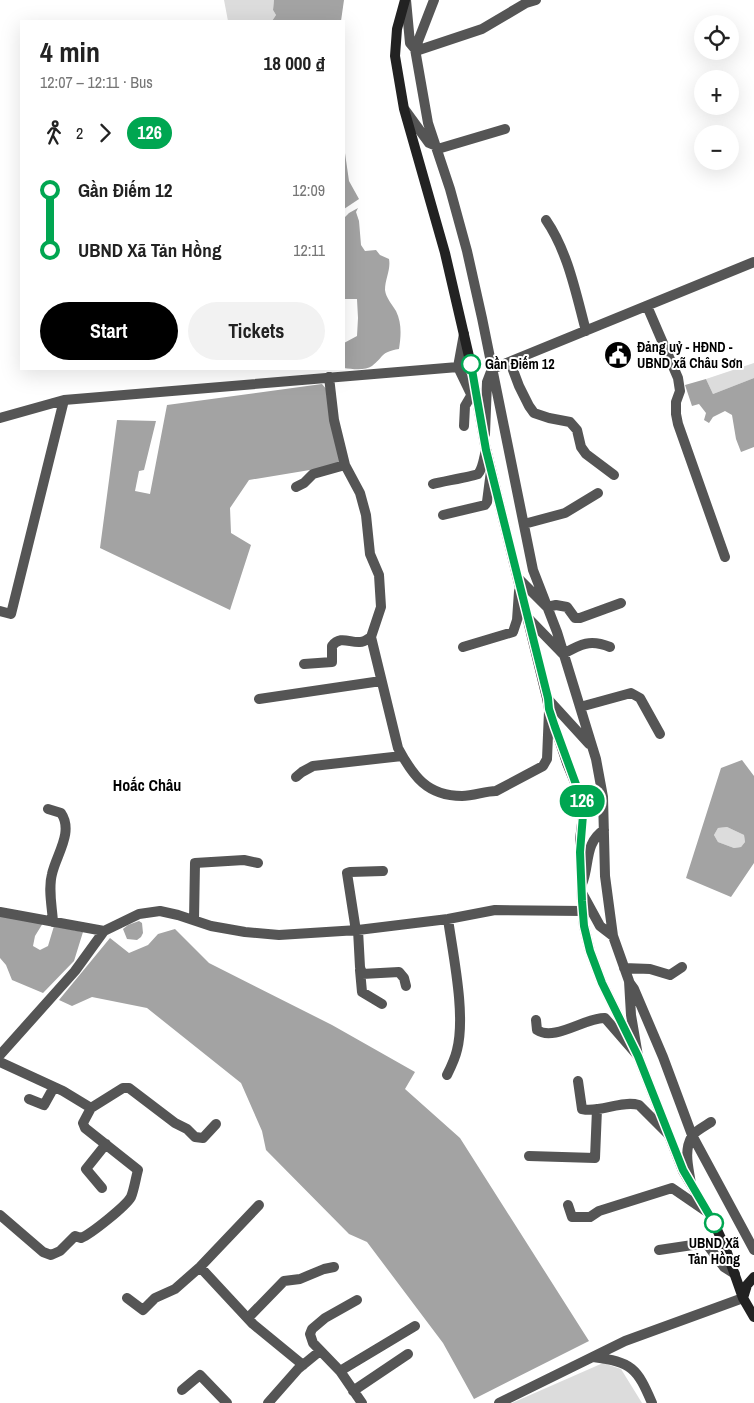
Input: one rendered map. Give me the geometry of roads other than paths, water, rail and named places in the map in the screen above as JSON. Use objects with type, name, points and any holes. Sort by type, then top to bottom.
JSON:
[{"type":"main road","points":[[405,0],[397,28],[395,56],[404,109],[445,253],[464,334],[473,391],[491,471],[548,698],[549,709],[581,798],[583,815],[580,863],[584,926],[590,951],[602,983],[638,1056],[692,1188],[725,1247],[743,1298],[754,1317]]},
{"type":"main road","points":[[743,1298],[747,1285],[754,1277]]},
{"type":"street","points":[[405,0],[410,43],[415,49],[428,124],[450,189],[467,251],[533,570],[564,654],[592,746],[603,797],[605,876],[613,936],[629,981],[663,1057],[692,1135],[754,1250]]},
{"type":"street","points":[[415,49],[434,0]]},
{"type":"street","points":[[415,49],[423,50],[482,29],[536,0]]},
{"type":"street","points":[[404,109],[429,144],[444,148],[505,129]]},
{"type":"street","points":[[546,220],[565,258],[586,331]]},
{"type":"street","points":[[433,484],[476,475],[479,472],[486,447],[487,382],[492,369],[754,262]]},
{"type":"street","points":[[647,306],[678,378],[680,391],[676,402],[678,424],[726,557]]},
{"type":"street","points":[[464,334],[458,367],[473,391],[465,406],[464,426]]},
{"type":"street","points":[[510,362],[519,386],[534,413],[570,422],[577,430],[581,447],[586,454],[614,475]]},
{"type":"street","points":[[0,418],[64,400],[458,367]]},
{"type":"street","points":[[329,377],[334,420],[345,465],[360,493],[366,515],[370,554],[380,574],[381,607],[371,637],[398,748],[402,756],[421,783],[444,794],[462,796],[496,791],[543,766],[547,759],[549,709]]},
{"type":"street","points":[[0,611],[10,614],[64,400]]},
{"type":"street","points":[[296,487],[304,483],[313,474],[345,465]]},
{"type":"street","points":[[443,515],[485,505],[491,471]]},
{"type":"street","points":[[524,524],[565,513],[598,493]]},
{"type":"street","points":[[519,582],[547,607]]},
{"type":"street","points":[[463,647],[513,632],[517,620],[519,582]]},
{"type":"street","points":[[547,607],[556,605],[567,607],[574,617],[578,618],[621,602]]},
{"type":"street","points":[[528,618],[564,654]]},
{"type":"street","points":[[304,664],[332,662],[332,646],[337,641],[361,642],[371,637]]},
{"type":"street","points":[[564,654],[587,643],[600,643],[610,647]]},
{"type":"street","points":[[259,699],[381,681]]},
{"type":"street","points":[[580,707],[631,692],[640,698],[660,734]]},
{"type":"street","points":[[548,698],[592,746]]},
{"type":"street","points":[[296,777],[314,766],[402,756]]},
{"type":"street","points":[[48,809],[62,813],[65,823],[62,849],[50,884],[53,922]]},
{"type":"street","points":[[604,830],[595,838],[589,849],[586,876],[582,889],[600,926],[613,936]]},
{"type":"street","points":[[194,920],[195,863],[244,860],[258,863]]},
{"type":"street","points":[[382,1004],[362,992],[357,930],[347,873],[383,871]]},
{"type":"street","points":[[0,1055],[75,971],[104,931],[139,914],[160,911],[211,926],[246,932],[279,934],[357,930],[496,910],[583,911]]},
{"type":"street","points":[[0,912],[104,931]]},
{"type":"street","points":[[447,1075],[454,1061],[460,1035],[456,976],[448,918]]},
{"type":"street","points":[[624,968],[650,969],[670,975],[682,967]]},
{"type":"street","points":[[360,970],[362,974],[398,972],[404,978],[406,986]]},
{"type":"street","points":[[629,981],[631,1015],[638,1056]]},
{"type":"street","points":[[536,1020],[537,1030],[543,1033],[563,1031],[597,1018],[605,1018],[638,1056]]},
{"type":"street","points":[[0,1062],[54,1087],[92,1108]]},
{"type":"street","points":[[578,1081],[582,1109],[639,1105],[670,1136]]},
{"type":"street","points":[[29,1098],[44,1105],[54,1087]]},
{"type":"street","points":[[0,1215],[43,1252],[50,1255],[60,1251],[75,1236],[79,1238],[84,1237],[100,1226],[130,1199],[138,1171],[136,1167],[84,1127],[84,1119],[92,1108],[121,1089],[126,1087],[175,1123],[187,1129],[195,1137],[204,1138],[216,1124]]},
{"type":"street","points":[[529,1156],[594,1158],[597,1109]]},
{"type":"street","points":[[692,1188],[687,1157],[692,1135],[711,1122]]},
{"type":"street","points":[[102,1188],[86,1169],[106,1144]]},
{"type":"street","points":[[568,1205],[572,1217],[586,1218],[598,1211],[672,1188],[707,1212]]},
{"type":"street","points":[[127,1298],[139,1308],[144,1309],[155,1298],[175,1289],[200,1267],[259,1205]]},
{"type":"street","points":[[659,1250],[706,1243],[724,1266],[735,1274]]},
{"type":"street","points":[[200,1267],[248,1318],[303,1365]]},
{"type":"street","points":[[248,1318],[284,1281],[300,1279],[324,1269],[334,1268]]},
{"type":"street","points":[[499,1403],[625,1341],[743,1298]]},
{"type":"street","points":[[357,1300],[325,1318],[312,1329],[311,1339],[340,1371],[361,1403]]},
{"type":"street","points":[[340,1371],[415,1326]]},
{"type":"street","points":[[268,1403],[303,1365],[320,1351]]},
{"type":"street","points":[[353,1391],[408,1354]]},
{"type":"street","points":[[593,1357],[613,1359],[632,1368],[640,1376],[652,1403]]},
{"type":"street","points":[[182,1390],[200,1375],[227,1403]]},
{"type":"place","name":"Đảng uỷ - HĐND - UBND xã Châu Sơn","points":[[618,355]]},
{"type":"place","name":"Gần Điếm 12","points":[[471,364]]},
{"type":"place","name":"UBND Xã Tản Hồng","points":[[714,1223]]},
{"type":"district","name":"Hoắc Châu","points":[[147,785]]}]
